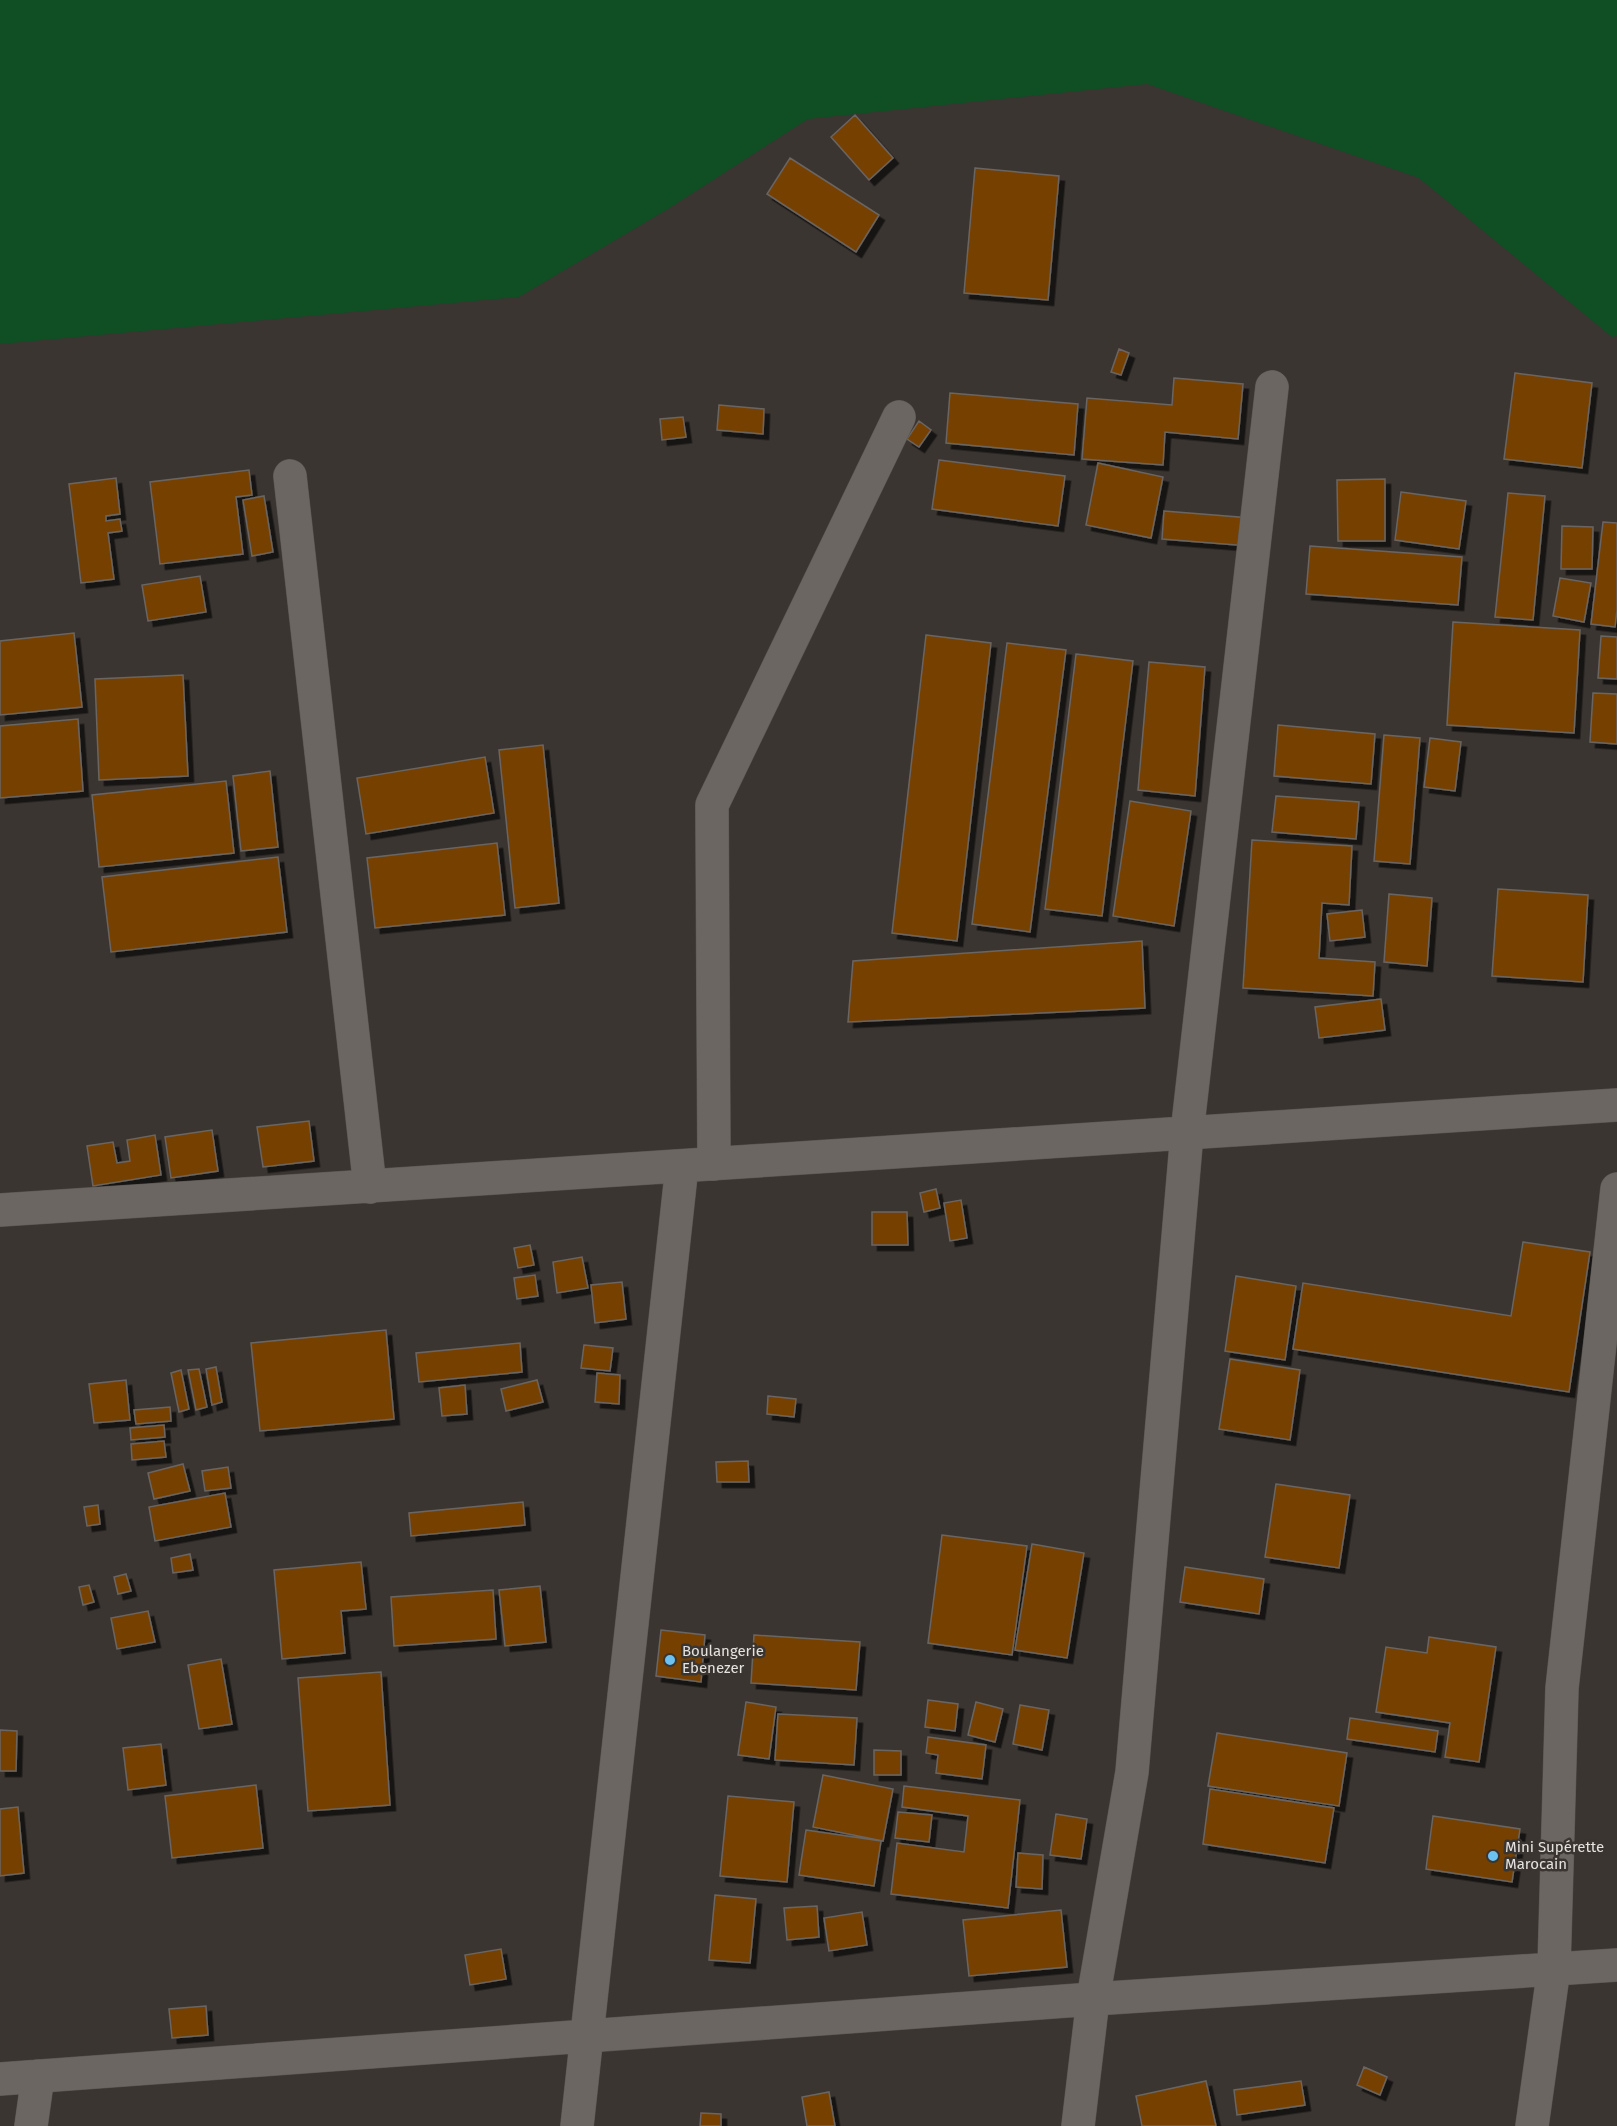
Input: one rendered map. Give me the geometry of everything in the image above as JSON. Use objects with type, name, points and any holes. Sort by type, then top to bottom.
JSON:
[{"type":"street","points":[[1078,2126],[1093,1999],[1132,1772],[1187,1133],[1272,387]]},
{"type":"street","points":[[714,1164],[712,805],[899,417]]},
{"type":"street","points":[[290,476],[370,1186]]},
{"type":"street","points":[[0,1210],[1617,1105]]},
{"type":"street","points":[[577,2126],[682,1166]]},
{"type":"street","points":[[1532,2126],[1554,1968],[1562,1688],[1617,1189]]},
{"type":"street","points":[[0,2079],[1093,1999],[1617,1965]]},
{"type":"street","points":[[31,2126],[38,2076]]},
{"type":"green space","points":[[0,0],[1617,0],[1617,336],[1612,337],[1419,178],[1147,84],[808,119],[668,209],[519,297],[0,344]]},
{"type":"building","points":[[855,115],[893,158],[869,180],[831,137]]},
{"type":"building","points":[[790,158],[879,215],[856,252],[767,194]]},
{"type":"building","points":[[975,168],[1059,176],[1048,300],[964,293]]},
{"type":"building","points":[[1119,349],[1129,353],[1121,375],[1111,372]]},
{"type":"building","points":[[1515,373],[1592,383],[1582,468],[1504,459]]},
{"type":"building","points":[[1174,378],[1243,384],[1238,439],[1165,432],[1163,465],[1082,459],[1087,398],[1172,405]]},
{"type":"building","points":[[950,393],[1078,404],[1074,455],[946,443]]},
{"type":"building","points":[[719,405],[764,409],[763,434],[717,430]]},
{"type":"building","points":[[683,417],[686,437],[662,440],[660,419]]},
{"type":"building","points":[[919,421],[931,430],[919,447],[907,439]]},
{"type":"building","points":[[939,460],[1065,476],[1058,526],[932,509]]},
{"type":"building","points":[[1098,463],[1163,477],[1151,538],[1086,525]]},
{"type":"building","points":[[249,470],[252,495],[236,497],[243,554],[160,564],[150,482]]},
{"type":"building","points":[[116,478],[120,514],[106,516],[106,521],[120,519],[122,531],[108,533],[114,579],[81,583],[69,484]]},
{"type":"building","points":[[1385,479],[1385,541],[1338,541],[1337,480]]},
{"type":"building","points":[[1401,492],[1466,501],[1459,549],[1395,540]]},
{"type":"building","points":[[1508,493],[1545,496],[1533,620],[1495,617]]},
{"type":"building","points":[[264,496],[273,552],[252,556],[243,500]]},
{"type":"building","points":[[1164,511],[1251,518],[1249,546],[1162,539]]},
{"type":"building","points":[[1603,522],[1617,523],[1615,627],[1591,624]]},
{"type":"building","points":[[1562,526],[1593,527],[1592,569],[1561,569]]},
{"type":"building","points":[[1310,546],[1462,557],[1458,605],[1306,594]]},
{"type":"building","points":[[200,576],[206,612],[148,621],[142,585]]},
{"type":"building","points":[[1560,578],[1591,583],[1584,622],[1553,616]]},
{"type":"building","points":[[1453,622],[1580,630],[1574,733],[1447,725]]},
{"type":"building","points":[[74,633],[82,707],[0,715],[0,641]]},
{"type":"building","points":[[926,635],[991,643],[957,941],[892,933]]},
{"type":"building","points":[[1601,636],[1617,637],[1617,679],[1598,678]]},
{"type":"building","points":[[1007,643],[1066,650],[1030,932],[972,924]]},
{"type":"building","points":[[1076,654],[1133,661],[1102,916],[1045,909]]},
{"type":"building","points":[[1149,662],[1205,667],[1195,796],[1138,790]]},
{"type":"building","points":[[183,675],[188,776],[99,780],[95,679]]},
{"type":"building","points":[[1593,693],[1617,694],[1617,744],[1590,742]]},
{"type":"building","points":[[78,719],[83,791],[0,798],[0,726]]},
{"type":"building","points":[[1278,725],[1375,734],[1371,784],[1274,776]]},
{"type":"building","points":[[1384,735],[1420,738],[1410,864],[1374,861]]},
{"type":"building","points":[[1430,738],[1461,742],[1455,791],[1424,787]]},
{"type":"building","points":[[543,745],[559,903],[515,908],[499,750]]},
{"type":"building","points":[[485,757],[494,813],[366,834],[357,778]]},
{"type":"building","points":[[270,771],[278,847],[241,851],[233,776]]},
{"type":"building","points":[[226,781],[234,853],[99,867],[92,795]]},
{"type":"building","points":[[1276,796],[1359,802],[1356,839],[1272,832]]},
{"type":"building","points":[[1130,801],[1191,811],[1174,926],[1113,916]]},
{"type":"building","points":[[1252,840],[1352,846],[1349,905],[1322,903],[1319,958],[1375,962],[1373,996],[1243,988]]},
{"type":"building","points":[[497,843],[505,915],[375,928],[367,858]]},
{"type":"building","points":[[278,857],[287,932],[111,952],[102,877]]},
{"type":"building","points":[[1498,889],[1588,895],[1583,982],[1492,976]]},
{"type":"building","points":[[1389,894],[1432,898],[1427,966],[1384,962]]},
{"type":"building","points":[[1362,910],[1365,937],[1330,941],[1327,914]]},
{"type":"building","points":[[1142,941],[1145,1008],[848,1022],[853,961]]},
{"type":"building","points":[[1381,999],[1385,1030],[1319,1038],[1315,1007]]},
{"type":"building","points":[[309,1121],[314,1161],[263,1167],[257,1127]]},
{"type":"building","points":[[212,1130],[218,1171],[171,1178],[165,1137]]},
{"type":"building","points":[[155,1135],[161,1175],[93,1186],[87,1146],[113,1142],[117,1163],[130,1161],[127,1140]]},
{"type":"building","points":[[936,1189],[940,1208],[924,1212],[920,1193]]},
{"type":"building","points":[[961,1200],[967,1238],[950,1241],[944,1203]]},
{"type":"building","points":[[872,1212],[907,1212],[908,1245],[872,1245]]},
{"type":"building","points":[[1523,1242],[1590,1252],[1569,1392],[1293,1349],[1303,1283],[1511,1316]]},
{"type":"building","points":[[530,1245],[534,1265],[518,1268],[514,1248]]},
{"type":"building","points":[[582,1257],[588,1288],[557,1293],[553,1262]]},
{"type":"building","points":[[535,1275],[538,1296],[517,1299],[514,1278]]},
{"type":"building","points":[[1236,1276],[1296,1286],[1285,1360],[1225,1351]]},
{"type":"building","points":[[622,1282],[626,1319],[595,1323],[591,1285]]},
{"type":"building","points":[[386,1330],[394,1419],[260,1431],[251,1343]]},
{"type":"building","points":[[520,1343],[522,1372],[419,1382],[416,1353]]},
{"type":"building","points":[[584,1345],[613,1348],[610,1371],[581,1368]]},
{"type":"building","points":[[1230,1359],[1300,1370],[1290,1440],[1219,1429]]},
{"type":"building","points":[[216,1367],[222,1402],[212,1405],[206,1369]]},
{"type":"building","points":[[199,1369],[207,1407],[196,1410],[188,1370]]},
{"type":"building","points":[[181,1370],[189,1409],[179,1412],[171,1373]]},
{"type":"building","points":[[597,1373],[620,1375],[619,1404],[595,1402]]},
{"type":"building","points":[[126,1380],[130,1420],[94,1423],[89,1384]]},
{"type":"building","points":[[537,1380],[543,1402],[506,1411],[501,1389]]},
{"type":"building","points":[[465,1385],[467,1414],[442,1416],[439,1388]]},
{"type":"building","points":[[768,1396],[796,1399],[794,1417],[767,1414]]},
{"type":"building","points":[[170,1407],[171,1421],[136,1424],[134,1410]]},
{"type":"building","points":[[164,1425],[165,1437],[131,1440],[130,1428]]},
{"type":"building","points":[[164,1441],[166,1457],[132,1460],[131,1444]]},
{"type":"building","points":[[748,1461],[749,1482],[717,1482],[716,1462]]},
{"type":"building","points":[[183,1464],[190,1491],[154,1499],[148,1473]]},
{"type":"building","points":[[228,1467],[231,1488],[205,1491],[202,1471]]},
{"type":"building","points":[[1276,1484],[1350,1495],[1339,1568],[1265,1557]]},
{"type":"building","points":[[225,1493],[231,1527],[155,1541],[149,1507]]},
{"type":"building","points":[[523,1502],[525,1525],[411,1536],[409,1513]]},
{"type":"building","points":[[98,1505],[100,1524],[87,1526],[84,1507]]},
{"type":"building","points":[[942,1535],[1027,1546],[1012,1655],[928,1643]]},
{"type":"building","points":[[1032,1544],[1084,1553],[1067,1658],[1015,1650]]},
{"type":"building","points":[[190,1554],[193,1570],[173,1573],[171,1558]]},
{"type":"building","points":[[361,1562],[366,1609],[341,1611],[345,1653],[282,1659],[274,1570]]},
{"type":"building","points":[[1185,1567],[1264,1579],[1259,1614],[1180,1602]]},
{"type":"building","points":[[126,1574],[131,1591],[118,1594],[114,1577]]},
{"type":"building","points":[[89,1585],[94,1602],[83,1605],[79,1587]]},
{"type":"building","points":[[540,1586],[546,1642],[505,1646],[499,1590]]},
{"type":"building","points":[[493,1590],[496,1639],[394,1646],[391,1597]]},
{"type":"building","points":[[148,1611],[155,1642],[117,1649],[111,1618]]},
{"type":"building","points":[[661,1630],[705,1635],[701,1682],[656,1676]]},
{"type":"building","points":[[754,1635],[860,1642],[856,1690],[751,1683]]},
{"type":"building","points":[[1429,1637],[1496,1647],[1479,1762],[1445,1757],[1450,1723],[1376,1712],[1386,1647],[1427,1653]]},
{"type":"building","points":[[221,1659],[232,1724],[199,1729],[188,1665]]},
{"type":"building","points":[[381,1672],[390,1805],[308,1811],[298,1678]]},
{"type":"building","points":[[928,1700],[958,1704],[955,1731],[925,1727]]},
{"type":"building","points":[[746,1702],[776,1707],[769,1759],[738,1755]]},
{"type":"building","points":[[976,1702],[1003,1709],[995,1742],[968,1735]]},
{"type":"building","points":[[1020,1705],[1049,1710],[1042,1750],[1013,1744]]},
{"type":"building","points":[[778,1714],[857,1718],[854,1765],[775,1760]]},
{"type":"building","points":[[1350,1718],[1438,1731],[1435,1752],[1347,1739]]},
{"type":"building","points":[[0,1730],[17,1731],[16,1771],[0,1771]]},
{"type":"building","points":[[1217,1733],[1347,1753],[1339,1806],[1208,1786]]},
{"type":"building","points":[[928,1737],[986,1745],[982,1779],[936,1773],[938,1755],[926,1753]]},
{"type":"building","points":[[161,1744],[166,1785],[128,1790],[123,1748]]},
{"type":"building","points":[[874,1750],[901,1751],[901,1775],[874,1775]]},
{"type":"building","points":[[823,1775],[893,1789],[883,1841],[813,1827]]},
{"type":"building","points":[[256,1785],[263,1848],[172,1858],[165,1796]]},
{"type":"building","points":[[904,1786],[1020,1800],[1008,1908],[891,1894],[897,1843],[964,1852],[968,1816],[902,1807]]},
{"type":"building","points":[[1210,1789],[1334,1808],[1325,1863],[1203,1844]]},
{"type":"building","points":[[728,1796],[794,1802],[787,1882],[720,1876]]},
{"type":"building","points":[[18,1807],[24,1873],[0,1876],[0,1809]]},
{"type":"building","points":[[898,1812],[932,1815],[929,1842],[895,1838]]},
{"type":"building","points":[[1056,1814],[1087,1819],[1081,1859],[1050,1855]]},
{"type":"building","points":[[1433,1816],[1520,1829],[1512,1882],[1426,1869]]},
{"type":"building","points":[[806,1830],[881,1841],[874,1886],[799,1875]]},
{"type":"building","points":[[1018,1853],[1043,1855],[1042,1889],[1016,1887]]},
{"type":"building","points":[[715,1895],[756,1899],[750,1963],[709,1960]]},
{"type":"building","points":[[817,1906],[819,1937],[787,1940],[784,1908]]},
{"type":"building","points":[[1061,1910],[1067,1967],[969,1976],[963,1920]]},
{"type":"building","points":[[862,1912],[867,1945],[829,1951],[824,1918]]},
{"type":"building","points":[[501,1949],[506,1979],[470,1985],[465,1955]]},
{"type":"building","points":[[206,2006],[208,2035],[172,2038],[169,2009]]},
{"type":"building","points":[[1364,2067],[1387,2077],[1380,2095],[1357,2085]]},
{"type":"building","points":[[1206,2081],[1216,2126],[1142,2126],[1136,2096]]},
{"type":"building","points":[[1301,2081],[1305,2105],[1237,2115],[1234,2090]]},
{"type":"building","points":[[829,2092],[835,2126],[807,2126],[802,2097]]},
{"type":"building","points":[[701,2113],[721,2114],[721,2126],[700,2126]]},
{"type":"place","name":"Boulangerie Ebenezer","points":[[670,1660]]},
{"type":"place","name":"Mini Supérette Marocain","points":[[1493,1856]]}]
